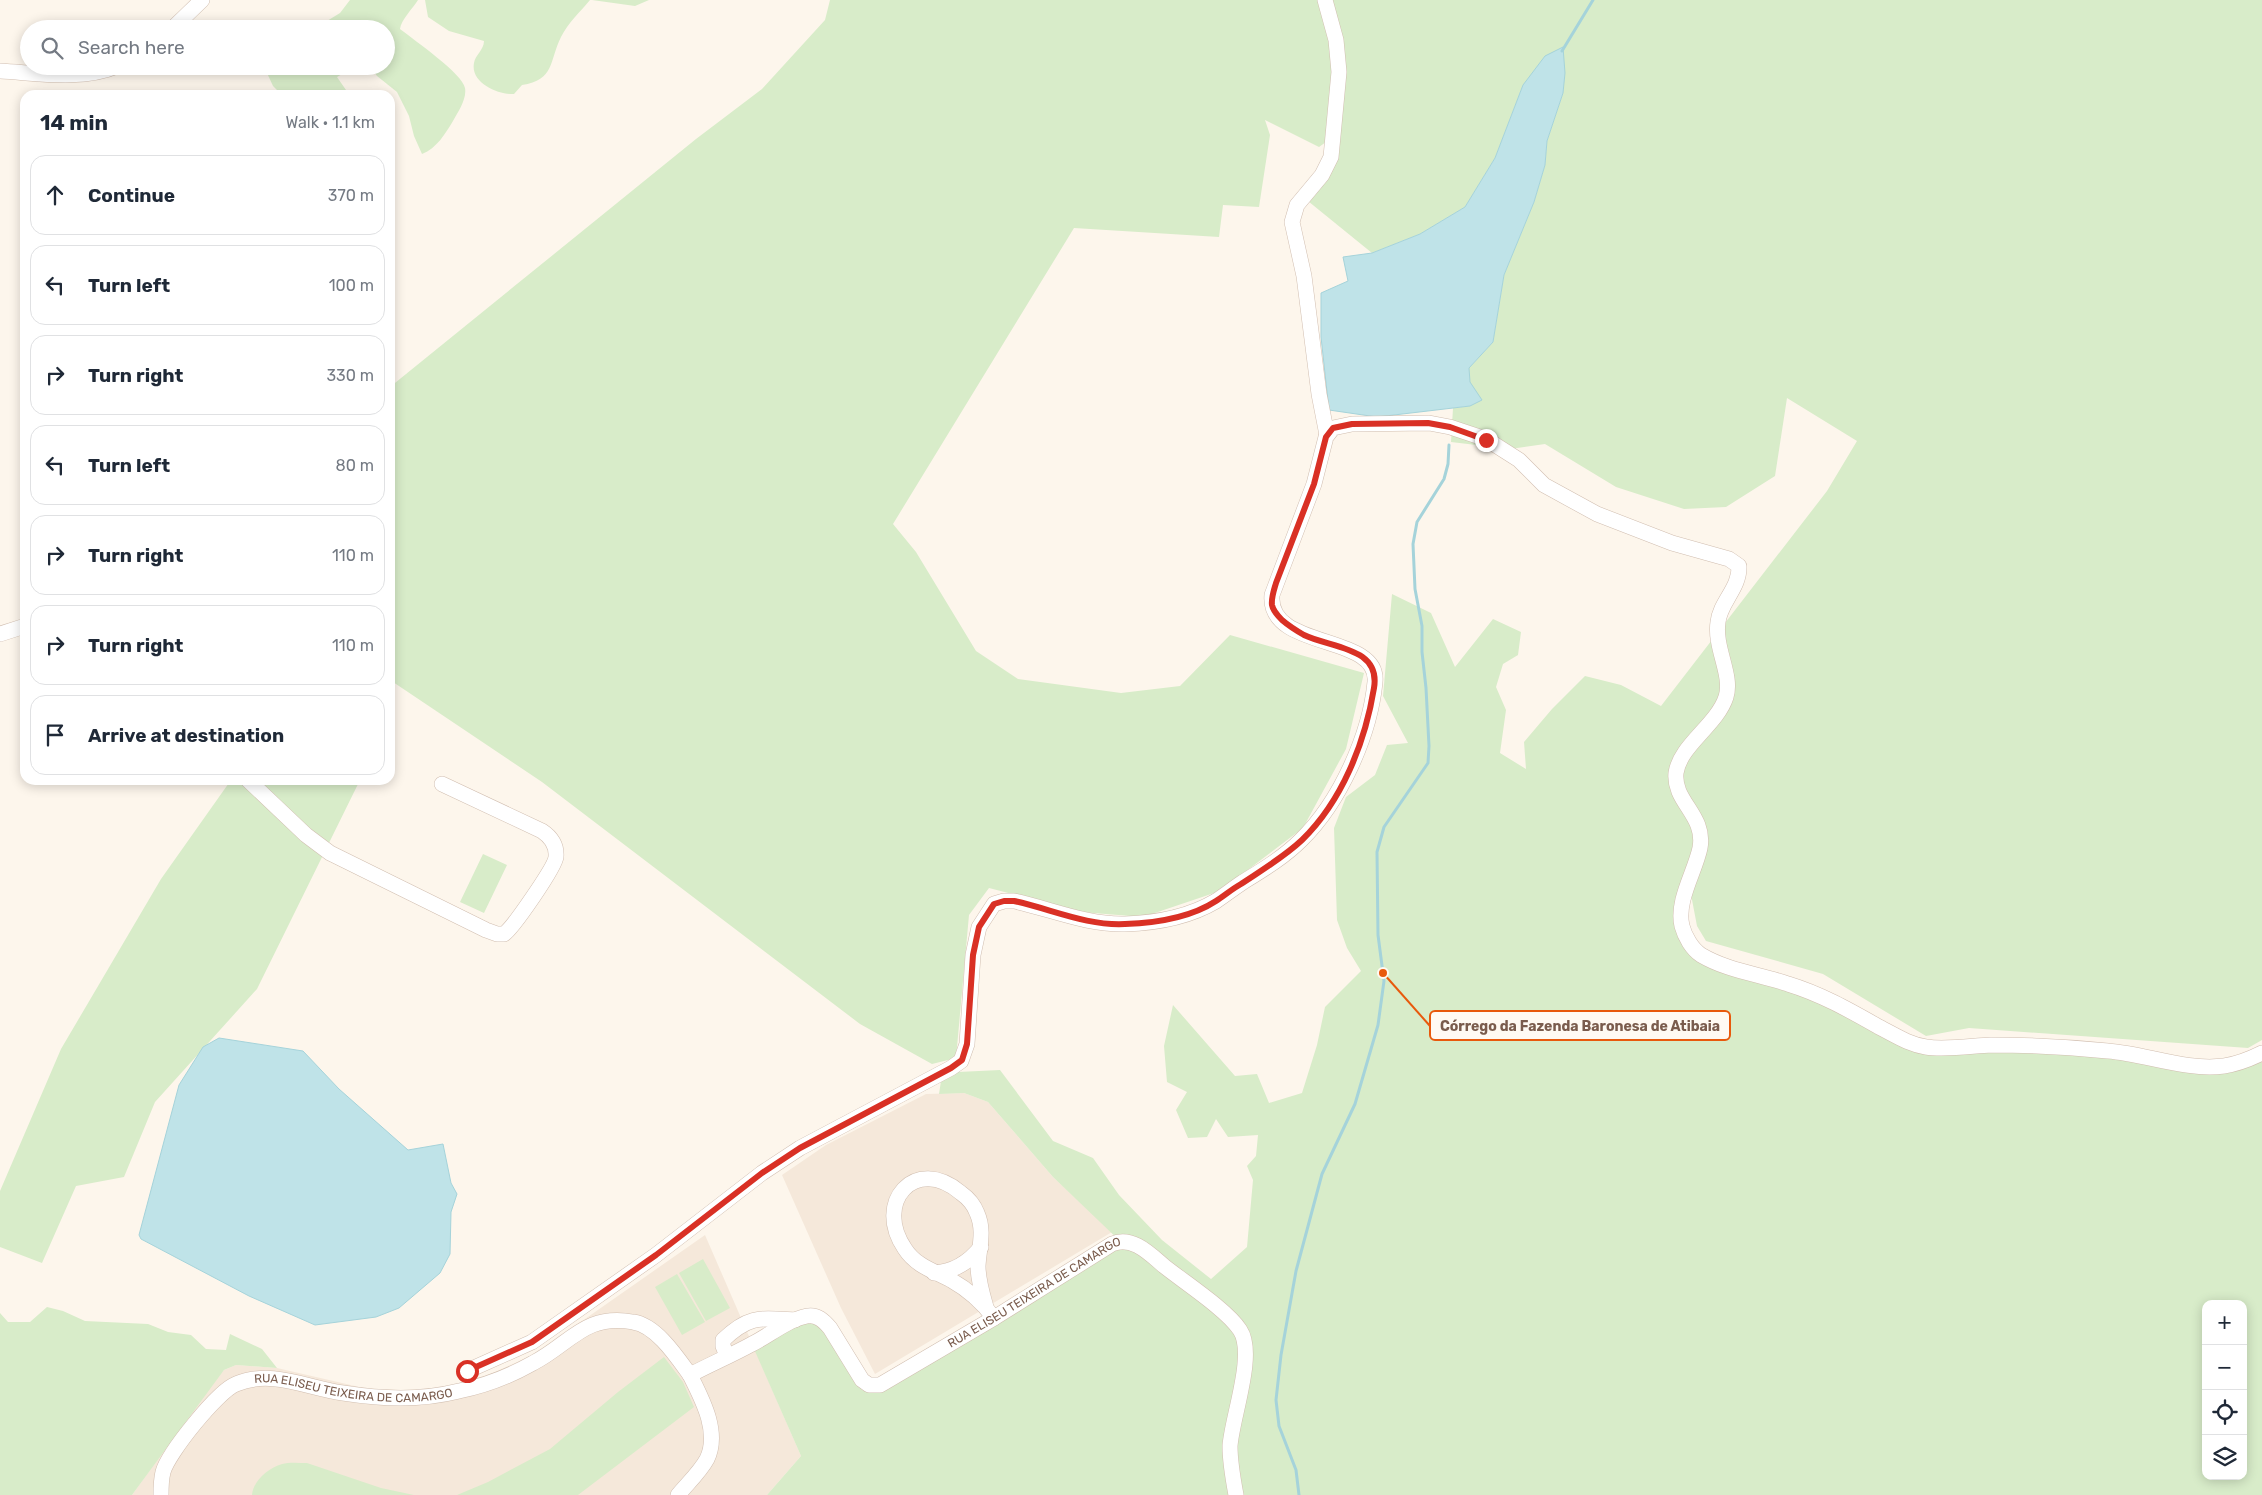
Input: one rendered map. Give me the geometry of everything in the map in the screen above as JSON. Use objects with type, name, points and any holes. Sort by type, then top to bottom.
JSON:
[{"type":"street","points":[[181,20],[202,0]]},
{"type":"street","points":[[1325,0],[1336,40],[1339,72],[1331,158],[1322,175],[1297,205],[1292,222],[1304,276],[1319,394],[1327,435]]},
{"type":"street","points":[[0,71],[20,72]]},
{"type":"street","points":[[467,1371],[532,1342],[656,1255],[762,1173],[800,1148],[951,1068],[962,1060],[966,1051],[968,1036],[974,945],[979,927],[994,904],[1014,901],[1099,922],[1123,924],[1181,916],[1216,901],[1286,853],[1308,833],[1345,780],[1366,724],[1376,679],[1373,669],[1363,657],[1343,648],[1305,636],[1279,618],[1272,607],[1272,595],[1314,484],[1327,435],[1333,428],[1352,424],[1428,423],[1450,427],[1486,440],[1518,460],[1544,486],[1597,514],[1672,543],[1729,559],[1739,566],[1737,581],[1718,621],[1717,643],[1728,680],[1726,697],[1706,730],[1685,752],[1678,766],[1676,776],[1681,795],[1695,815],[1701,834],[1700,846],[1682,910],[1684,931],[1691,946],[1698,954],[1740,972],[1785,983],[1819,995],[1902,1040],[1928,1048],[2024,1045],[2111,1051],[2195,1065],[2223,1066],[2249,1059],[2262,1052]]},
{"type":"street","points":[[0,634],[20,628]]},
{"type":"street","points":[[253,785],[306,835],[330,853],[486,930],[497,934],[504,934],[515,922],[554,865],[556,850],[554,843],[542,831],[442,784]]},
{"type":"street","points":[[934,1178],[944,1181],[968,1199],[979,1219],[981,1247],[978,1274],[990,1312],[953,1281],[934,1273],[913,1259],[904,1248],[893,1220],[895,1202],[900,1194],[917,1180],[934,1178]]},
{"type":"street","name":"RUA ELISEU TEIXEIRA DE CAMARGO","points":[[690,1375],[797,1320],[813,1316],[824,1321],[859,1377],[865,1383],[875,1385],[884,1383],[990,1312],[1117,1242],[1129,1241],[1154,1258],[1230,1319],[1243,1335],[1245,1366],[1230,1446],[1236,1495]]},
{"type":"street","points":[[934,1273],[952,1270],[975,1255],[981,1247]]},
{"type":"street","points":[[727,1356],[723,1340],[738,1326],[757,1318],[797,1320]]},
{"type":"street","name":"RUA ELISEU TEIXEIRA DE CAMARGO","points":[[161,1495],[163,1472],[170,1458],[211,1403],[234,1384],[259,1377],[272,1377],[341,1393],[396,1399],[424,1398],[459,1392],[489,1382],[533,1363],[592,1324],[617,1320],[644,1325],[673,1351],[690,1375],[703,1400],[708,1416],[710,1448],[706,1460],[678,1495]]},
{"type":"shaded area","points":[[964,1093],[988,1102],[1053,1177],[1112,1232],[875,1374],[841,1308],[782,1175],[826,1145],[926,1094]]},
{"type":"shaded area","points":[[705,1235],[801,1456],[767,1495],[132,1495],[224,1370],[236,1365],[277,1368],[368,1389],[425,1391],[479,1379],[535,1354]]},
{"type":"green space","points":[[350,0],[418,0],[405,18],[400,29],[456,74],[465,88],[465,97],[462,105],[447,131],[432,148],[422,154],[414,136],[409,116],[397,92],[376,75],[395,75],[395,20],[329,20],[340,13]]},
{"type":"green space","points":[[425,0],[590,0],[564,32],[546,74],[540,79],[522,85],[514,94],[508,94],[494,90],[481,82],[476,76],[474,63],[483,47],[484,41],[449,31],[428,17]]},
{"type":"green space","points":[[592,0],[649,0],[635,6]]},
{"type":"green space","points":[[830,0],[2262,0],[2262,1040],[2248,1048],[1969,1028],[1926,1036],[1823,974],[1706,941],[1697,926],[1689,884],[1682,910],[1691,946],[1785,983],[1902,1040],[2024,1045],[2195,1065],[2262,1053],[2262,1495],[767,1495],[801,1456],[754,1349],[801,1323],[817,1322],[827,1332],[862,1390],[875,1393],[1124,1245],[1053,1177],[988,1102],[964,1093],[939,1094],[941,1081],[958,1072],[1000,1070],[1053,1141],[1093,1158],[1119,1195],[1162,1240],[1211,1279],[1247,1247],[1253,1180],[1247,1166],[1256,1156],[1258,1135],[1228,1137],[1216,1119],[1207,1137],[1188,1138],[1176,1110],[1187,1092],[1167,1082],[1164,1046],[1173,1005],[1235,1076],[1257,1074],[1269,1103],[1302,1093],[1317,1045],[1325,1007],[1361,971],[1347,948],[1337,920],[1334,828],[1346,797],[1375,775],[1387,745],[1408,743],[1383,696],[1392,594],[1431,613],[1455,667],[1493,619],[1521,632],[1518,655],[1503,664],[1496,687],[1506,710],[1500,753],[1526,769],[1524,742],[1552,709],[1585,676],[1621,685],[1661,706],[1827,491],[1857,441],[1787,398],[1775,476],[1726,507],[1684,509],[1616,487],[1545,444],[1510,449],[1451,442],[1453,408],[1470,406],[1469,368],[1493,342],[1504,275],[1534,202],[1545,165],[1547,141],[1563,93],[1523,85],[1495,158],[1465,207],[1420,234],[1372,253],[1303,197],[1333,137],[1319,147],[1265,120],[1270,135],[1259,207],[1223,205],[1219,237],[1074,228],[893,524],[916,552],[976,651],[1018,679],[1121,693],[1180,686],[1230,635],[1364,673],[1346,749],[1303,828],[1220,891],[1143,917],[1081,912],[989,888],[969,915],[956,1058],[932,1064],[860,1024],[542,782],[395,683],[395,383],[696,139],[762,89],[825,20]]},
{"type":"green space","points":[[268,75],[340,75],[337,77],[346,90],[277,90]]},
{"type":"green space","points":[[227,785],[358,785],[257,989],[155,1102],[124,1177],[76,1186],[42,1263],[0,1247],[0,1191],[61,1049],[161,879]]},
{"type":"green space","points":[[483,854],[507,865],[484,913],[460,902]]},
{"type":"green space","points":[[703,1259],[730,1308],[706,1321],[679,1273]]},
{"type":"green space","points":[[677,1274],[705,1322],[682,1335],[655,1287]]},
{"type":"green space","points":[[47,1307],[63,1311],[85,1321],[148,1324],[168,1332],[191,1335],[206,1349],[226,1350],[230,1334],[262,1349],[277,1368],[236,1365],[224,1370],[132,1495],[0,1495],[0,1313],[8,1322],[30,1322]]},
{"type":"green space","points":[[664,1357],[683,1382],[694,1407],[578,1495],[457,1495],[488,1482],[550,1449],[618,1392]]},
{"type":"green space","points":[[285,1463],[307,1463],[381,1488],[414,1495],[252,1495],[258,1480],[277,1466]]},
{"type":"water","points":[[1563,47],[1565,73],[1563,93],[1547,141],[1545,165],[1534,202],[1504,275],[1493,342],[1469,368],[1470,382],[1482,400],[1470,406],[1377,417],[1329,410],[1321,337],[1321,293],[1348,281],[1343,257],[1372,253],[1420,234],[1465,207],[1495,158],[1523,85],[1545,56]]},
{"type":"water","points":[[219,1038],[303,1051],[339,1089],[408,1150],[443,1144],[451,1183],[457,1194],[451,1212],[450,1254],[440,1273],[399,1308],[376,1317],[315,1325],[249,1296],[141,1239],[139,1235],[179,1085],[203,1047]]},
{"type":"waterway","points":[[1562,51],[1593,0]]},
{"type":"waterway","points":[[1299,1495],[1296,1470],[1279,1426],[1276,1400],[1281,1355],[1296,1271],[1322,1174],[1355,1104],[1378,1025],[1384,981],[1378,935],[1377,852],[1384,827],[1428,763],[1429,746],[1422,652],[1422,626],[1415,589],[1413,544],[1417,522],[1444,479],[1448,464],[1449,445]]},
{"type":"place","name":"Córrego da Fazenda Baronesa de Atibaia","points":[[1383,973]]},
{"type":"route","points":[[467,1371],[532,1342],[656,1255],[762,1173],[800,1148],[951,1068],[962,1060],[966,1051],[968,1036],[974,945],[979,927],[989,910],[997,902],[1014,901],[1070,916],[1099,922],[1123,924],[1150,922],[1181,916],[1216,901],[1302,840],[1324,813],[1345,780],[1366,724],[1376,679],[1373,669],[1363,657],[1343,648],[1305,636],[1279,618],[1272,607],[1272,595],[1314,484],[1326,437],[1333,428],[1352,424],[1428,423],[1450,427],[1486,440]]}]
